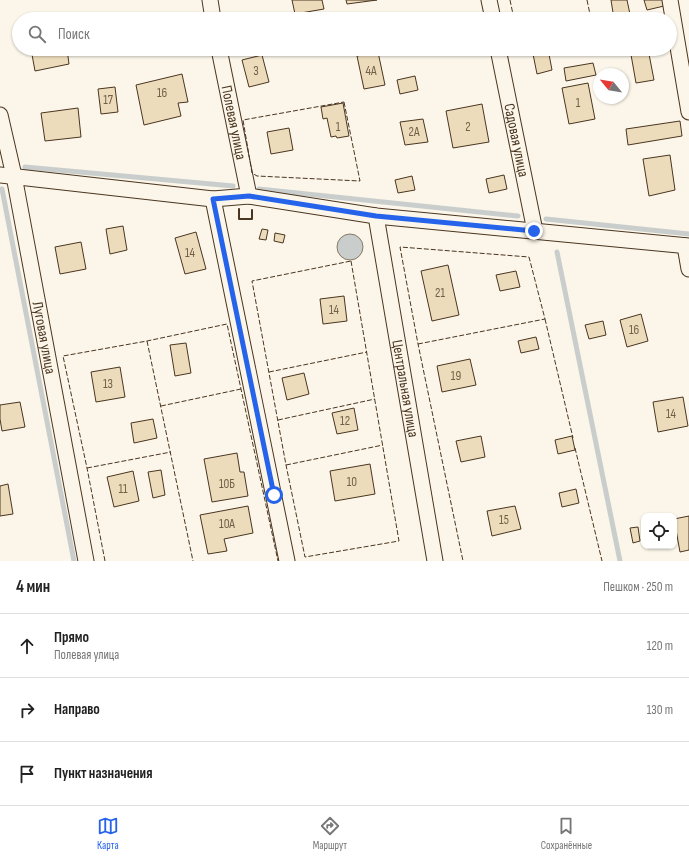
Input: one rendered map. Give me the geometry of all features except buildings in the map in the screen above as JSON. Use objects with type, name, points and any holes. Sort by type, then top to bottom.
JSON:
[{"type":"street","points":[[210,0],[213,12]]},
{"type":"street","points":[[489,0],[491,12]]},
{"type":"street","points":[[670,0],[672,12]]},
{"type":"street","points":[[677,41],[689,112]]},
{"type":"street","name":"Полевая улица","points":[[221,56],[249,196]]},
{"type":"street","name":"Садовая улица","points":[[499,56],[534,231]]},
{"type":"street","name":"Луговая улица","points":[[0,114],[7,176],[86,561]]},
{"type":"street","points":[[7,176],[213,199],[249,196],[376,216],[687,246],[689,269]]},
{"type":"street","points":[[213,199],[287,561]]},
{"type":"street","name":"Центральная улица","points":[[376,216],[435,561]]},
{"type":"shaded area","points":[[350,234],[359,238],[363,247],[359,256],[350,260],[341,256],[337,247],[341,238]]},
{"type":"waterway","points":[[25,167],[233,186]]},
{"type":"waterway","points":[[2,189],[74,561]]},
{"type":"waterway","points":[[259,189],[518,216]]},
{"type":"waterway","points":[[546,219],[689,234]]},
{"type":"waterway","points":[[557,252],[620,561]]},
{"type":"fence","points":[[510,0],[513,12]]},
{"type":"fence","points":[[587,0],[590,12]]},
{"type":"fence","points":[[344,102],[360,181],[257,176],[252,173],[243,120],[344,102]]},
{"type":"fence","points":[[418,344],[545,319],[529,257],[400,247],[418,344],[463,561]]},
{"type":"fence","points":[[351,261],[399,541],[305,557],[286,465],[252,281],[351,261]]},
{"type":"fence","points":[[545,319],[573,438]]},
{"type":"fence","points":[[105,561],[63,356],[147,341],[227,324],[278,561]]},
{"type":"fence","points":[[147,341],[193,561]]},
{"type":"fence","points":[[269,372],[367,352]]},
{"type":"fence","points":[[161,406],[241,389]]},
{"type":"fence","points":[[278,420],[375,399]]},
{"type":"fence","points":[[286,465],[383,445]]},
{"type":"fence","points":[[575,448],[602,561]]},
{"type":"fence","points":[[87,468],[171,452]]},
{"type":"wall","points":[[239,209],[239,219],[252,219],[252,210]]},
{"type":"route","points":[[274,495],[213,199],[249,196],[376,216],[534,231]]}]
